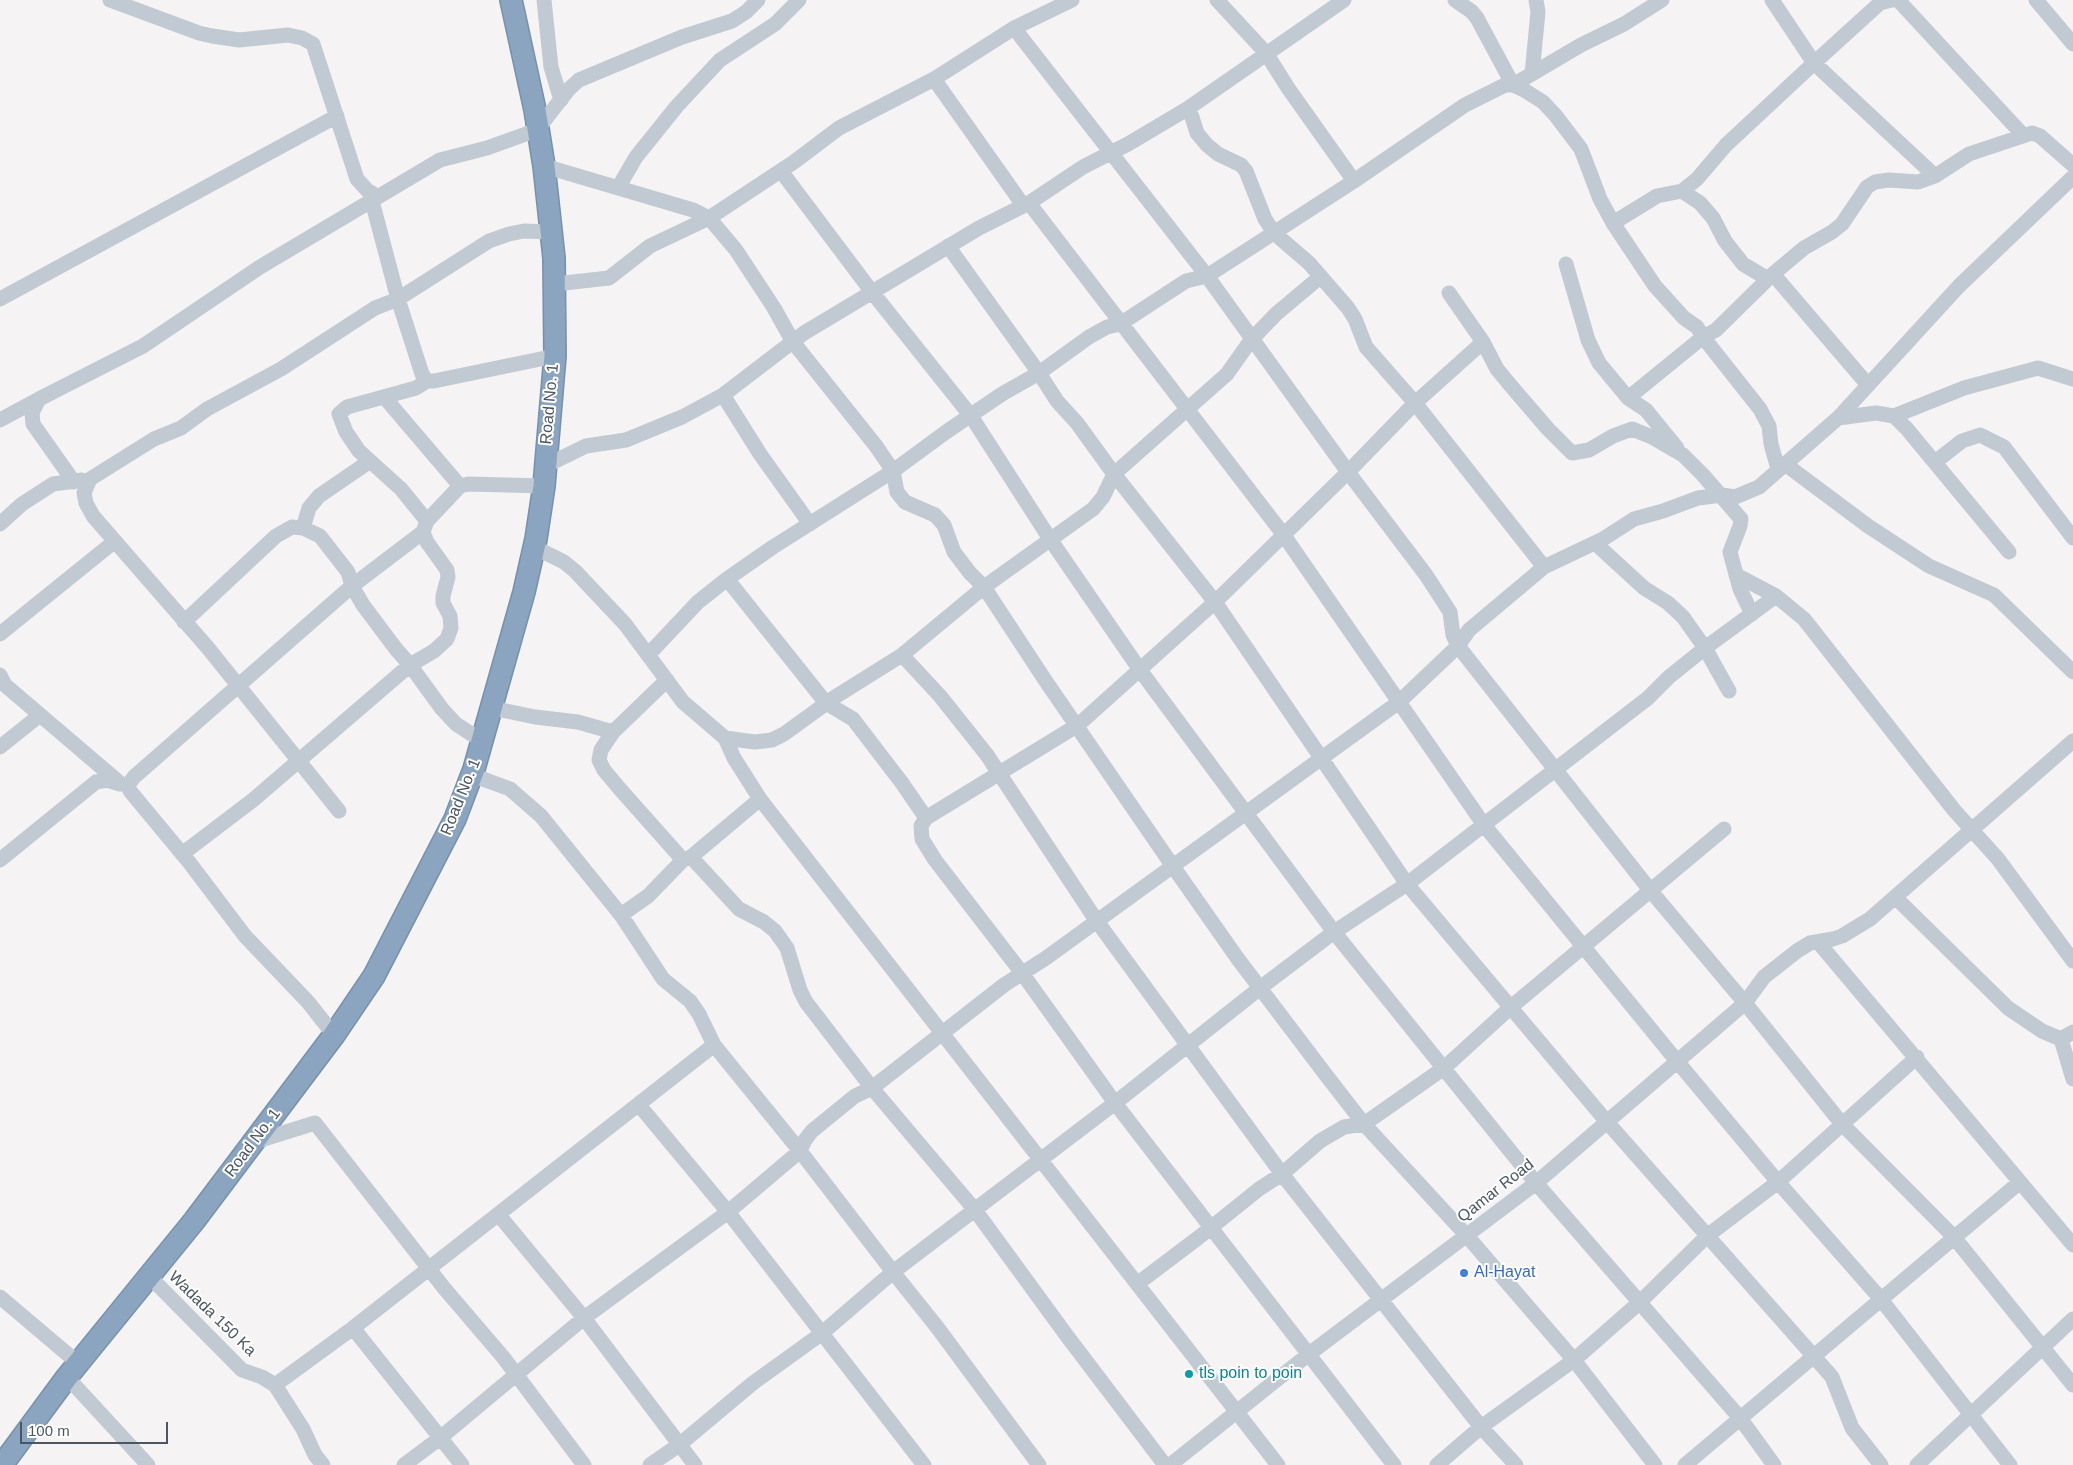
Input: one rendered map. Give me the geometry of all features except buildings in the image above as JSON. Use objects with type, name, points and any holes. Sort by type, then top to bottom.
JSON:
[{"type":"highway","name":"Road No. 1","points":[[2,1465],[73,1370],[254,1142],[334,1035],[374,976],[455,819],[472,775],[524,592],[534,547],[544,476],[554,356],[555,284],[544,166],[535,110],[511,0]]},
{"type":"street","points":[[110,0],[212,36],[240,40],[288,35],[313,44],[357,179],[375,199],[398,299],[422,374],[427,381]]},
{"type":"street","points":[[544,0],[551,67],[561,100]]},
{"type":"street","points":[[0,420],[143,346],[260,268],[440,160],[487,148],[537,130],[569,89],[580,80],[682,37],[732,21],[746,12],[758,0]]},
{"type":"street","points":[[618,188],[642,149],[677,106],[720,60],[774,24],[799,0]]},
{"type":"street","points":[[555,284],[608,278],[650,246],[709,218],[782,170],[839,128],[934,79],[1014,28],[1072,0]]},
{"type":"street","points":[[1217,0],[1266,53],[1288,88],[1354,181]]},
{"type":"street","points":[[125,785],[240,687],[352,586],[425,526],[460,486],[544,476],[586,446],[626,440],[682,417],[723,395],[792,342],[872,292],[979,228],[1026,204],[1083,167],[1187,110],[1344,0]]},
{"type":"street","points":[[1455,0],[1471,11],[1477,18],[1513,85]]},
{"type":"street","points":[[1532,74],[1538,12],[1536,0]]},
{"type":"street","points":[[1513,85],[1581,45],[1624,24],[1662,0]]},
{"type":"street","points":[[1772,0],[1814,62],[1935,176]]},
{"type":"street","points":[[1613,223],[1657,196],[1682,191],[1697,179],[1726,145],[1814,62],[1880,3],[1892,0]]},
{"type":"street","points":[[1898,0],[2023,135]]},
{"type":"street","points":[[2036,0],[2073,44]]},
{"type":"street","points":[[1014,28],[1206,276],[1251,340],[1443,599],[1450,612],[1458,646],[1556,768],[1650,890],[1745,1002],[1842,1124],[1953,1236],[2042,1349],[2073,1385]]},
{"type":"street","points":[[934,79],[1026,204],[1283,534],[1484,825],[1582,947],[1778,1182],[1880,1298],[2010,1465]]},
{"type":"street","points":[[648,655],[698,602],[727,579],[893,471],[1002,394],[1039,373],[1089,337],[1107,327],[1120,324],[1186,281],[1206,276],[1354,181],[1465,105],[1496,88],[1513,85],[1543,102],[1556,116],[1581,150],[1600,199],[1613,223],[1655,286],[1684,318],[1697,327],[1760,410],[1768,426],[1771,444],[1781,466],[1929,566],[1994,595],[2073,672]]},
{"type":"street","points":[[1187,110],[1192,117],[1197,133],[1207,146],[1218,154],[1241,164],[1246,171],[1259,208],[1274,232],[1304,258],[1348,308],[1355,319],[1366,348],[1415,403],[1544,567]]},
{"type":"street","points":[[0,299],[336,116]]},
{"type":"street","points":[[1628,398],[1703,337],[1716,330],[1770,276],[1804,248],[1842,224],[1867,187],[1876,182],[1890,180],[1918,182],[1935,176],[1970,154],[2032,133],[2040,136],[2073,165]]},
{"type":"street","points":[[544,166],[642,197],[693,210],[709,218],[736,250],[774,308],[792,342],[876,446],[893,471],[897,492],[902,499],[913,506],[930,511],[944,526],[954,552],[970,573],[984,587],[1045,680],[1078,725],[1172,865],[1260,988],[1364,1124],[1467,1236],[1574,1360],[1655,1465]]},
{"type":"street","points":[[782,170],[872,292],[971,416],[1050,539],[1140,670],[1334,932],[1536,1183],[1740,1418],[1774,1465]]},
{"type":"street","points":[[404,1465],[440,1438],[584,1318],[728,1212],[800,1151],[805,1140],[820,1124],[855,1096],[872,1088],[1022,972],[1046,958],[1399,702],[1458,646],[1469,630],[1544,567],[1595,542],[1634,519],[1698,498],[1722,495],[1735,497],[1759,487],[1838,418],[1959,286],[2073,177]]},
{"type":"street","points":[[1682,191],[1700,203],[1713,218],[1726,241],[1743,264],[1770,276],[1868,384]]},
{"type":"street","points":[[0,524],[22,504],[53,484],[90,479],[154,439],[181,428],[207,409],[281,368],[375,308],[398,299],[489,241],[508,234],[524,231],[551,232]]},
{"type":"street","points":[[948,246],[1058,402],[1215,602],[1407,884],[1607,1122],[1832,1376],[1852,1428],[1881,1465]]},
{"type":"street","points":[[1566,264],[1588,340],[1599,363],[1628,398],[1646,410],[1683,455],[1722,495],[1741,519],[1730,552],[1736,575],[1752,614]]},
{"type":"street","points":[[725,738],[755,742],[772,740],[784,734],[826,703],[902,655],[984,587],[1093,509],[1103,497],[1114,474],[1227,374],[1251,340],[1276,314],[1320,277]]},
{"type":"street","points":[[1449,293],[1482,342],[1497,369],[1548,429],[1572,453],[1590,450],[1613,436],[1632,429],[1652,437],[1683,455]]},
{"type":"street","points":[[1394,1465],[1115,1103],[1022,972],[935,860],[922,839],[921,826],[926,818],[1078,725],[1215,602],[1348,472],[1415,403],[1482,342]]},
{"type":"street","points":[[182,854],[299,762],[410,665],[434,650],[447,639],[451,628],[450,616],[443,603],[448,577],[447,570],[427,542],[425,526],[401,489],[359,451],[346,432],[339,414],[347,407],[416,388],[427,381],[554,356]]},
{"type":"street","points":[[1838,418],[1876,413],[1894,416],[1964,388],[2038,368],[2073,379]]},
{"type":"street","points":[[723,395],[760,454],[810,524]]},
{"type":"street","points":[[385,398],[460,486]]},
{"type":"street","points":[[39,399],[32,413],[33,424],[74,482]]},
{"type":"street","points":[[1894,416],[1935,462],[2009,552]]},
{"type":"street","points":[[1935,462],[1962,441],[1980,435],[2004,447],[2073,538]]},
{"type":"street","points":[[303,528],[309,508],[318,496],[370,461]]},
{"type":"street","points":[[90,479],[84,493],[86,503],[93,516],[240,687],[338,811]]},
{"type":"street","points":[[184,622],[276,536],[292,527],[303,528],[320,536],[348,572],[352,586],[378,626],[410,665],[442,709],[452,719],[482,741]]},
{"type":"street","points":[[0,634],[115,541]]},
{"type":"street","points":[[1595,542],[1644,588],[1668,603],[1684,617],[1705,648],[1729,691]]},
{"type":"street","points":[[534,547],[564,562],[575,571],[626,624],[683,702],[725,738],[734,758],[760,799],[1278,1465]]},
{"type":"street","points":[[1736,575],[1776,596],[1804,619],[1954,810],[1998,859],[2072,957]]},
{"type":"street","points":[[727,579],[826,703],[848,715],[859,726],[926,818]]},
{"type":"street","points":[[650,1465],[679,1445],[752,1383],[821,1334],[892,1272],[1115,1103],[1334,932],[1407,884],[1648,698],[1669,677],[1705,648],[1776,596]]},
{"type":"street","points":[[902,655],[970,732],[1096,920],[1282,1174],[1482,1427],[1516,1465]]},
{"type":"street","points":[[0,675],[5,685],[125,785],[182,854],[245,936],[308,1002],[334,1035]]},
{"type":"street","points":[[667,680],[613,732],[601,750],[599,760],[604,770],[687,859],[739,909],[764,922],[775,931],[787,948],[800,990],[806,1002],[872,1088],[975,1210],[1067,1336],[1165,1465]]},
{"type":"street","points":[[492,708],[535,717],[578,722],[613,732]]},
{"type":"street","points":[[0,747],[40,715]]},
{"type":"street","name":"Qamar Road","points":[[1170,1465],[1310,1354],[1536,1183],[1745,1002],[1764,977],[1797,951],[1810,944],[1826,941],[1870,919],[2073,741]]},
{"type":"street","points":[[472,775],[510,789],[541,816],[621,915],[663,979],[690,1001],[699,1014],[714,1044],[800,1151],[937,1328],[1039,1465]]},
{"type":"street","points":[[0,860],[96,782],[107,780],[125,785]]},
{"type":"street","points":[[621,915],[648,896],[687,859],[760,799]]},
{"type":"street","points":[[1137,1284],[1282,1174],[1329,1135],[1344,1127],[1364,1124],[1444,1068],[1582,947],[1724,829]]},
{"type":"street","points":[[1895,897],[2008,1008],[2042,1031],[2067,1036],[2073,1079]]},
{"type":"street","points":[[1826,941],[1917,1057],[2073,1245]]},
{"type":"street","points":[[323,1465],[315,1455],[303,1429],[275,1385],[353,1328],[639,1105],[714,1044]]},
{"type":"street","points":[[1437,1465],[1482,1427],[1574,1360],[1640,1302],[1707,1236],[1778,1182],[1917,1057]]},
{"type":"street","points":[[639,1105],[728,1212],[924,1465]]},
{"type":"street","points":[[254,1142],[315,1123],[428,1268],[516,1374],[584,1465]]},
{"type":"street","points":[[1685,1465],[1953,1236],[2020,1182]]},
{"type":"street","points":[[498,1214],[584,1318],[695,1465]]},
{"type":"street","name":"Wadada 150 Ka","points":[[149,1276],[242,1370],[262,1377],[275,1385]]},
{"type":"street","points":[[0,1297],[73,1370],[148,1465]]},
{"type":"street","points":[[1917,1465],[2073,1319]]},
{"type":"street","points":[[353,1328],[462,1465]]},
{"type":"place","name":"Al-Hayat","points":[[1464,1273]]},
{"type":"place","name":"tls poin to poin","points":[[1189,1374]]}]
